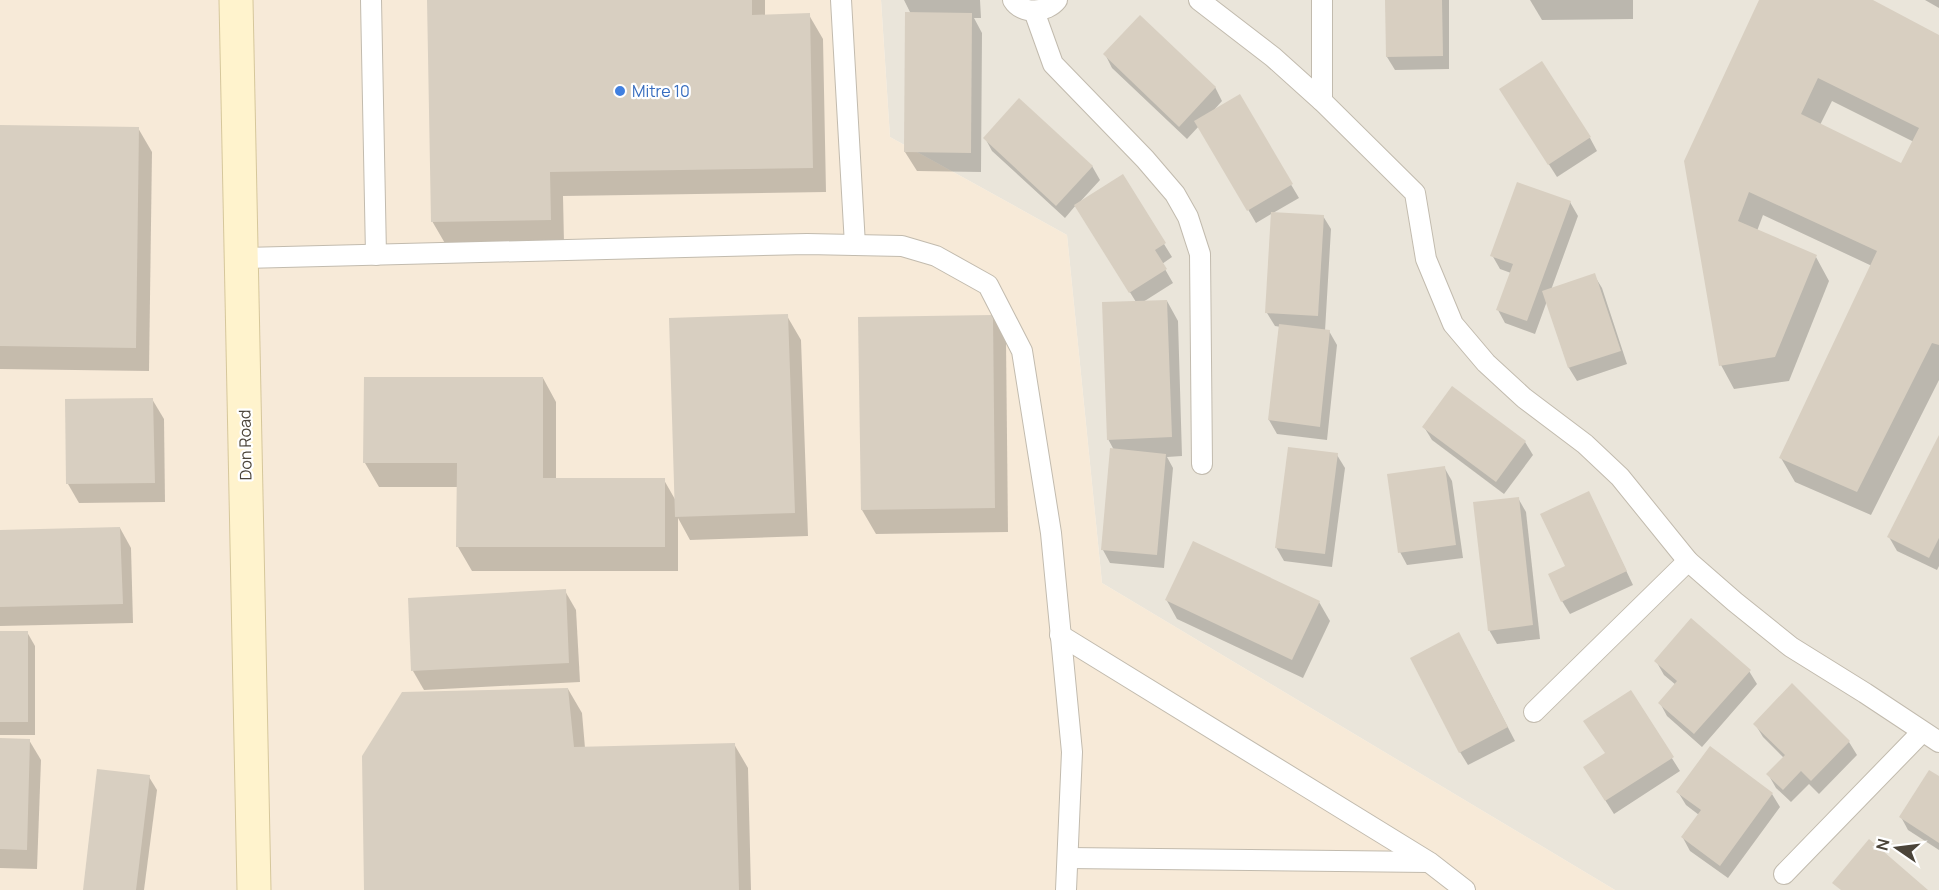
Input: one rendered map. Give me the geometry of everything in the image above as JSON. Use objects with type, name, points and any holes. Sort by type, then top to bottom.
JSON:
[{"type":"main road","name":"Don Road","points":[[236,0],[254,890]]},
{"type":"lane","points":[[371,0],[376,255]]},
{"type":"lane","points":[[841,0],[855,245]]},
{"type":"lane","points":[[1013,0],[1016,5],[1034,12],[1052,6],[1057,0]]},
{"type":"lane","points":[[1199,0],[1273,57],[1322,101],[1414,193],[1426,259],[1453,324],[1486,363],[1524,398],[1585,444],[1620,477],[1688,561],[1735,602],[1791,647],[1931,737],[1784,874]]},
{"type":"lane","points":[[1322,0],[1322,101]]},
{"type":"lane","points":[[1034,12],[1053,64],[1145,159],[1174,194],[1188,217],[1200,254],[1202,464]]},
{"type":"lane","points":[[241,258],[807,244],[902,246],[936,256],[988,285],[1022,351],[1051,533],[1072,752],[1066,890]]},
{"type":"lane","points":[[1533,712],[1688,561]]},
{"type":"lane","points":[[1060,635],[1429,862],[1464,890]]},
{"type":"lane","points":[[1068,858],[1429,862]]},
{"type":"shaded area","points":[[0,0],[881,0],[890,137],[1067,235],[1102,583],[1615,890],[0,890]]},
{"type":"shaded area","points":[[881,0],[1939,0],[1939,890],[1615,890],[1102,583],[1067,235],[890,137]]},
{"type":"building","name":"Mitre 10","points":[[427,0],[752,0],[752,15],[810,13],[813,168],[550,172],[551,220],[431,222]]},
{"type":"building","points":[[1385,0],[1442,0],[1443,56],[1386,57]]},
{"type":"building","points":[[1759,0],[1873,0],[1939,35],[1939,345],[1932,343],[1857,492],[1779,458],[1877,251],[1749,192],[1738,221],[1817,255],[1775,357],[1719,366],[1684,161]],"holes":[[[1818,78],[1919,128],[1901,163],[1801,114]]]},
{"type":"building","points":[[905,12],[972,13],[971,153],[904,152]]},
{"type":"building","points":[[1140,15],[1216,87],[1179,127],[1103,54]]},
{"type":"building","points":[[1542,61],[1591,137],[1548,165],[1499,89]]},
{"type":"building","points":[[1240,94],[1293,184],[1247,211],[1194,121]]},
{"type":"building","points":[[1019,98],[1093,166],[1056,206],[983,138]]},
{"type":"building","points":[[0,125],[139,127],[136,348],[0,346]]},
{"type":"building","points":[[1123,174],[1166,243],[1155,250],[1167,269],[1129,293],[1074,205]]},
{"type":"building","points":[[1517,182],[1571,201],[1527,321],[1496,310],[1513,264],[1490,256]]},
{"type":"building","points":[[1271,212],[1324,215],[1318,316],[1265,313]]},
{"type":"building","points":[[1595,273],[1621,351],[1568,368],[1542,291]]},
{"type":"building","points":[[1167,300],[1172,437],[1107,440],[1102,302]]},
{"type":"building","points":[[788,314],[795,513],[675,517],[669,318]]},
{"type":"building","points":[[993,315],[995,508],[861,510],[858,317]]},
{"type":"building","points":[[1279,324],[1330,330],[1320,427],[1268,420]]},
{"type":"building","points":[[364,377],[543,377],[543,478],[665,478],[665,547],[456,547],[457,463],[363,463]]},
{"type":"building","points":[[1452,386],[1526,441],[1496,482],[1422,427]]},
{"type":"building","points":[[153,398],[155,483],[66,484],[65,399]]},
{"type":"building","points":[[1939,435],[1939,538],[1929,558],[1887,537]]},
{"type":"building","points":[[1288,447],[1338,453],[1325,554],[1275,548]]},
{"type":"building","points":[[1110,448],[1166,454],[1157,555],[1101,550]]},
{"type":"building","points":[[1445,466],[1456,545],[1398,553],[1387,474]]},
{"type":"building","points":[[1589,491],[1627,571],[1561,602],[1548,574],[1565,566],[1540,514]]},
{"type":"building","points":[[1519,497],[1533,625],[1488,631],[1473,502]]},
{"type":"building","points":[[120,527],[123,604],[0,607],[0,530]]},
{"type":"building","points":[[1193,541],[1320,601],[1292,660],[1165,600]]},
{"type":"building","points":[[566,589],[569,663],[411,671],[408,598]]},
{"type":"building","points":[[1691,618],[1751,670],[1694,734],[1658,703],[1677,681],[1654,661]]},
{"type":"building","points":[[0,631],[28,631],[28,722],[0,722]]},
{"type":"building","points":[[1459,632],[1508,727],[1459,753],[1410,658]]},
{"type":"building","points":[[1792,683],[1850,741],[1811,781],[1801,771],[1783,790],[1766,774],[1785,755],[1753,724]]},
{"type":"building","points":[[568,688],[574,747],[735,743],[739,890],[364,890],[362,756],[402,692]]},
{"type":"building","points":[[1631,690],[1674,757],[1605,801],[1583,767],[1605,753],[1583,721]]},
{"type":"building","points":[[0,738],[30,739],[27,850],[0,849]]},
{"type":"building","points":[[1710,746],[1773,793],[1720,866],[1681,837],[1701,810],[1676,792]]},
{"type":"building","points":[[97,769],[150,775],[136,890],[83,890]]},
{"type":"building","points":[[1929,770],[1939,776],[1939,843],[1899,817]]},
{"type":"building","points":[[1869,839],[1928,890],[1841,890],[1832,883]]},
{"type":"place","name":"Mitre 10","points":[[620,91]]}]
